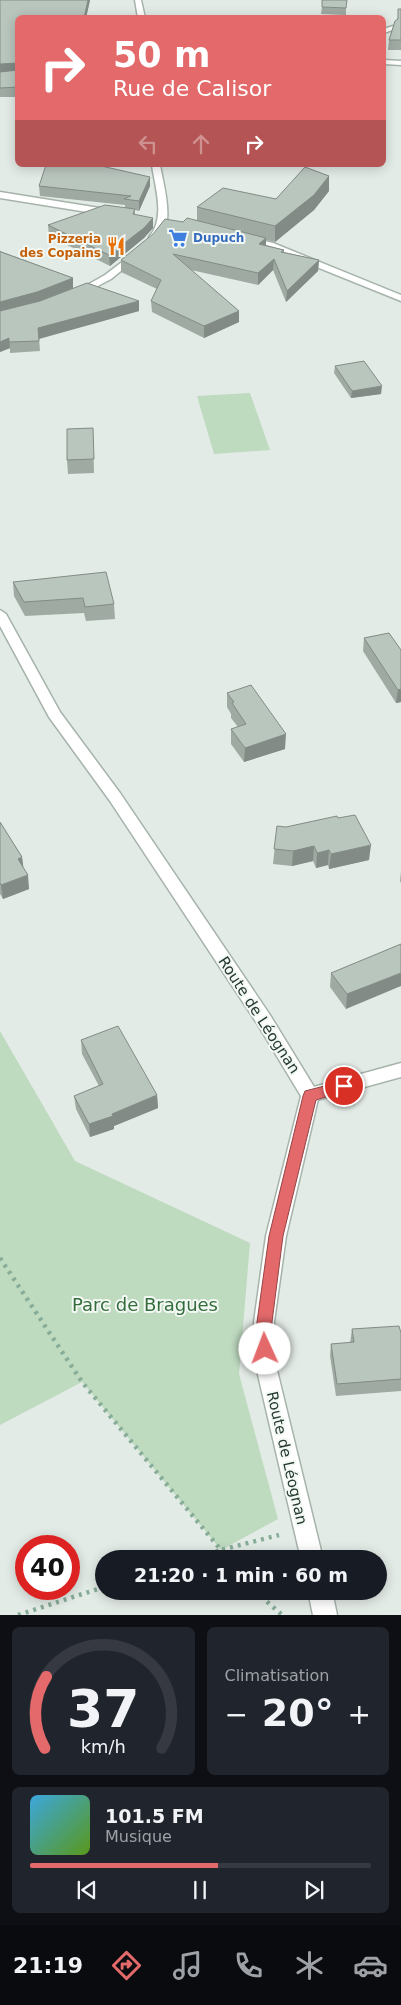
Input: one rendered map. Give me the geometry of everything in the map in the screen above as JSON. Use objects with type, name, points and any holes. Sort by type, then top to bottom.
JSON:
[{"type":"street","points":[[138,0],[141,15]]},
{"type":"street","points":[[386,30],[393,28]]},
{"type":"street","points":[[386,62],[401,63]]},
{"type":"street","points":[[65,299],[92,287],[116,271],[158,234],[165,220],[156,167]]},
{"type":"street","points":[[0,196],[120,214]]},
{"type":"street","points":[[241,238],[270,245],[401,298]]},
{"type":"street","name":"Route de Léognan","points":[[0,614],[54,714],[115,797],[248,995],[310,1096],[276,1236],[264,1322],[265,1362],[310,1550]]},
{"type":"street","points":[[310,1096],[401,1070]]},
{"type":"street","points":[[322,1600],[325,1615]]},
{"type":"path","points":[[0,1258],[82,1382],[221,1550],[304,1528]]},
{"type":"path","points":[[18,1615],[95,1590]]},
{"type":"path","points":[[266,1600],[282,1615]]},
{"type":"green space","points":[[250,393],[270,450],[214,454],[197,396]]},
{"type":"green space","name":"Parc de Bragues","points":[[0,1031],[75,1161],[250,1243],[239,1374],[278,1519],[221,1550],[82,1382],[0,1425]]},
{"type":"building","points":[[0,0],[88,0],[85,15],[15,15],[15,63],[0,64]]},
{"type":"building","points":[[322,0],[347,0],[346,8],[322,7]]},
{"type":"building","points":[[398,9],[401,9],[401,40],[389,40],[395,21],[398,19]]},
{"type":"building","points":[[15,70],[15,87],[0,88],[0,72]]},
{"type":"building","points":[[45,167],[106,167],[150,177],[139,201],[124,199],[131,196],[39,186]]},
{"type":"building","points":[[305,167],[329,176],[314,195],[275,226],[197,207],[223,188],[276,199]]},
{"type":"building","points":[[105,205],[135,209],[133,214],[153,218],[144,228],[109,255],[48,225]]},
{"type":"building","points":[[187,218],[266,238],[259,244],[284,250],[281,252],[319,260],[287,291],[274,259],[258,273],[173,254],[239,311],[204,326],[151,301],[161,280],[121,260],[153,234],[165,219],[183,222]]},
{"type":"building","points":[[0,251],[73,278],[37,292],[0,302]]},
{"type":"building","points":[[87,283],[139,301],[38,328],[39,341],[9,342],[9,338],[0,342],[0,311],[40,301]]},
{"type":"building","points":[[364,361],[382,386],[352,391],[335,366]]},
{"type":"building","points":[[93,428],[94,459],[67,460],[67,429]]},
{"type":"building","points":[[106,572],[114,604],[85,607],[83,598],[24,602],[13,582]]},
{"type":"building","points":[[389,633],[401,650],[401,689],[398,690],[364,638]]},
{"type":"building","points":[[251,685],[286,734],[245,748],[231,729],[246,724],[227,693]]},
{"type":"building","points":[[355,815],[371,845],[331,854],[329,850],[317,853],[314,846],[293,851],[274,849],[277,826],[286,827],[337,816],[338,818]]},
{"type":"building","points":[[0,822],[22,857],[18,859],[28,875],[1,885],[0,883]]},
{"type":"building","points":[[401,944],[401,973],[347,994],[331,973]]},
{"type":"building","points":[[118,1026],[157,1095],[112,1114],[113,1116],[89,1124],[74,1096],[103,1084],[81,1040]]},
{"type":"building","points":[[399,1326],[401,1333],[401,1379],[337,1384],[331,1344],[354,1342],[352,1329]]},
{"type":"place","name":"Dupuch","points":[[178,238]]},
{"type":"place","name":"Pizzeria des Copains","points":[[116,246]]},
{"type":"route","points":[[265,1349],[264,1322],[276,1236],[310,1096],[344,1086]]}]
